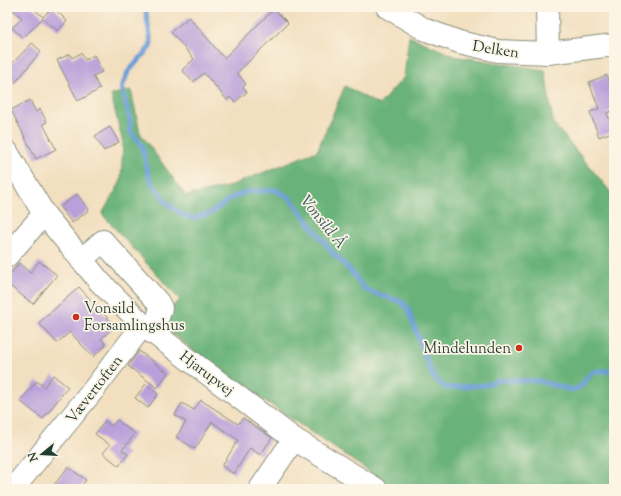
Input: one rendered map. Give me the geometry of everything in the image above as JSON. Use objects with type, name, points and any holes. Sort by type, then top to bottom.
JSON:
[{"type":"street","name":"Delken","points":[[387,7],[424,29],[459,42],[498,51],[548,53],[614,44]]},
{"type":"street","points":[[548,7],[548,53]]},
{"type":"street","name":"Hjarupvej","points":[[7,152],[44,214],[100,282],[148,329],[294,439],[376,489]]},
{"type":"street","points":[[7,256],[44,214]]},
{"type":"street","points":[[81,260],[102,241],[158,302],[161,308],[148,329]]},
{"type":"street","name":"Vævertoften","points":[[13,489],[94,389],[148,329]]},
{"type":"street","points":[[260,489],[294,439]]},
{"type":"green space","points":[[409,36],[454,56],[545,70],[553,123],[614,196],[614,489],[398,489],[389,485],[205,360],[156,321],[180,300],[102,214],[121,181],[123,143],[111,95],[131,90],[140,133],[186,196],[227,187],[317,151],[345,86],[379,105],[404,77]]},
{"type":"building","points":[[10,7],[32,7],[43,17],[53,7],[67,21],[58,31],[43,18],[23,38],[12,28],[22,18]]},
{"type":"building","points":[[274,9],[288,23],[237,73],[246,84],[243,87],[247,92],[235,102],[230,97],[227,100],[204,73],[193,82],[182,70],[194,59],[171,32],[189,17],[224,58]]},
{"type":"building","points":[[32,43],[41,51],[15,83],[7,75],[7,69]]},
{"type":"building","points":[[81,53],[85,60],[94,55],[102,72],[93,76],[100,89],[78,101],[57,60],[70,54],[72,58]]},
{"type":"building","points":[[607,75],[614,93],[614,110],[607,113],[614,131],[599,137],[590,112],[599,109],[589,82]]},
{"type":"building","points":[[30,100],[36,112],[40,109],[47,122],[43,124],[56,149],[36,159],[11,110]]},
{"type":"building","points":[[110,127],[119,142],[104,151],[95,136]]},
{"type":"building","points":[[77,194],[89,210],[72,223],[60,207]]},
{"type":"building","points":[[39,261],[57,275],[33,304],[7,284],[7,278],[19,263],[30,273]]},
{"type":"building","name":"Vonsild Forsamlingshus","points":[[79,287],[115,326],[101,339],[106,345],[93,357],[70,332],[57,343],[39,323]]},
{"type":"building","points":[[139,351],[168,373],[157,388],[128,366]]},
{"type":"building","points":[[53,375],[68,387],[43,419],[20,401],[37,381],[44,387]]},
{"type":"building","points":[[146,384],[158,394],[148,408],[135,398]]},
{"type":"building","points":[[201,400],[238,424],[243,418],[272,438],[260,455],[250,448],[234,474],[222,466],[238,440],[212,422],[195,449],[176,437],[186,422],[175,415],[182,403],[194,410]]},
{"type":"building","points":[[117,420],[135,434],[122,450],[128,454],[119,466],[103,453],[110,445],[95,434],[105,421],[111,426]]},
{"type":"building","points":[[68,467],[86,480],[79,489],[51,489]]},
{"type":"waterway","name":"Vonsild Å","points":[[145,7],[151,42],[150,47],[128,72],[122,87],[130,120],[130,131],[142,146],[151,182],[168,204],[186,217],[194,218],[211,213],[230,199],[246,192],[276,190],[290,198],[331,251],[349,269],[365,289],[402,302],[408,309],[432,375],[439,383],[447,388],[485,385],[500,380],[538,381],[572,390],[580,387],[591,373],[597,371],[614,371]]},
{"type":"place","name":"Vonsild Forsamlingshus","points":[[76,317]]},
{"type":"place","name":"Mindelunden","points":[[519,348]]}]
